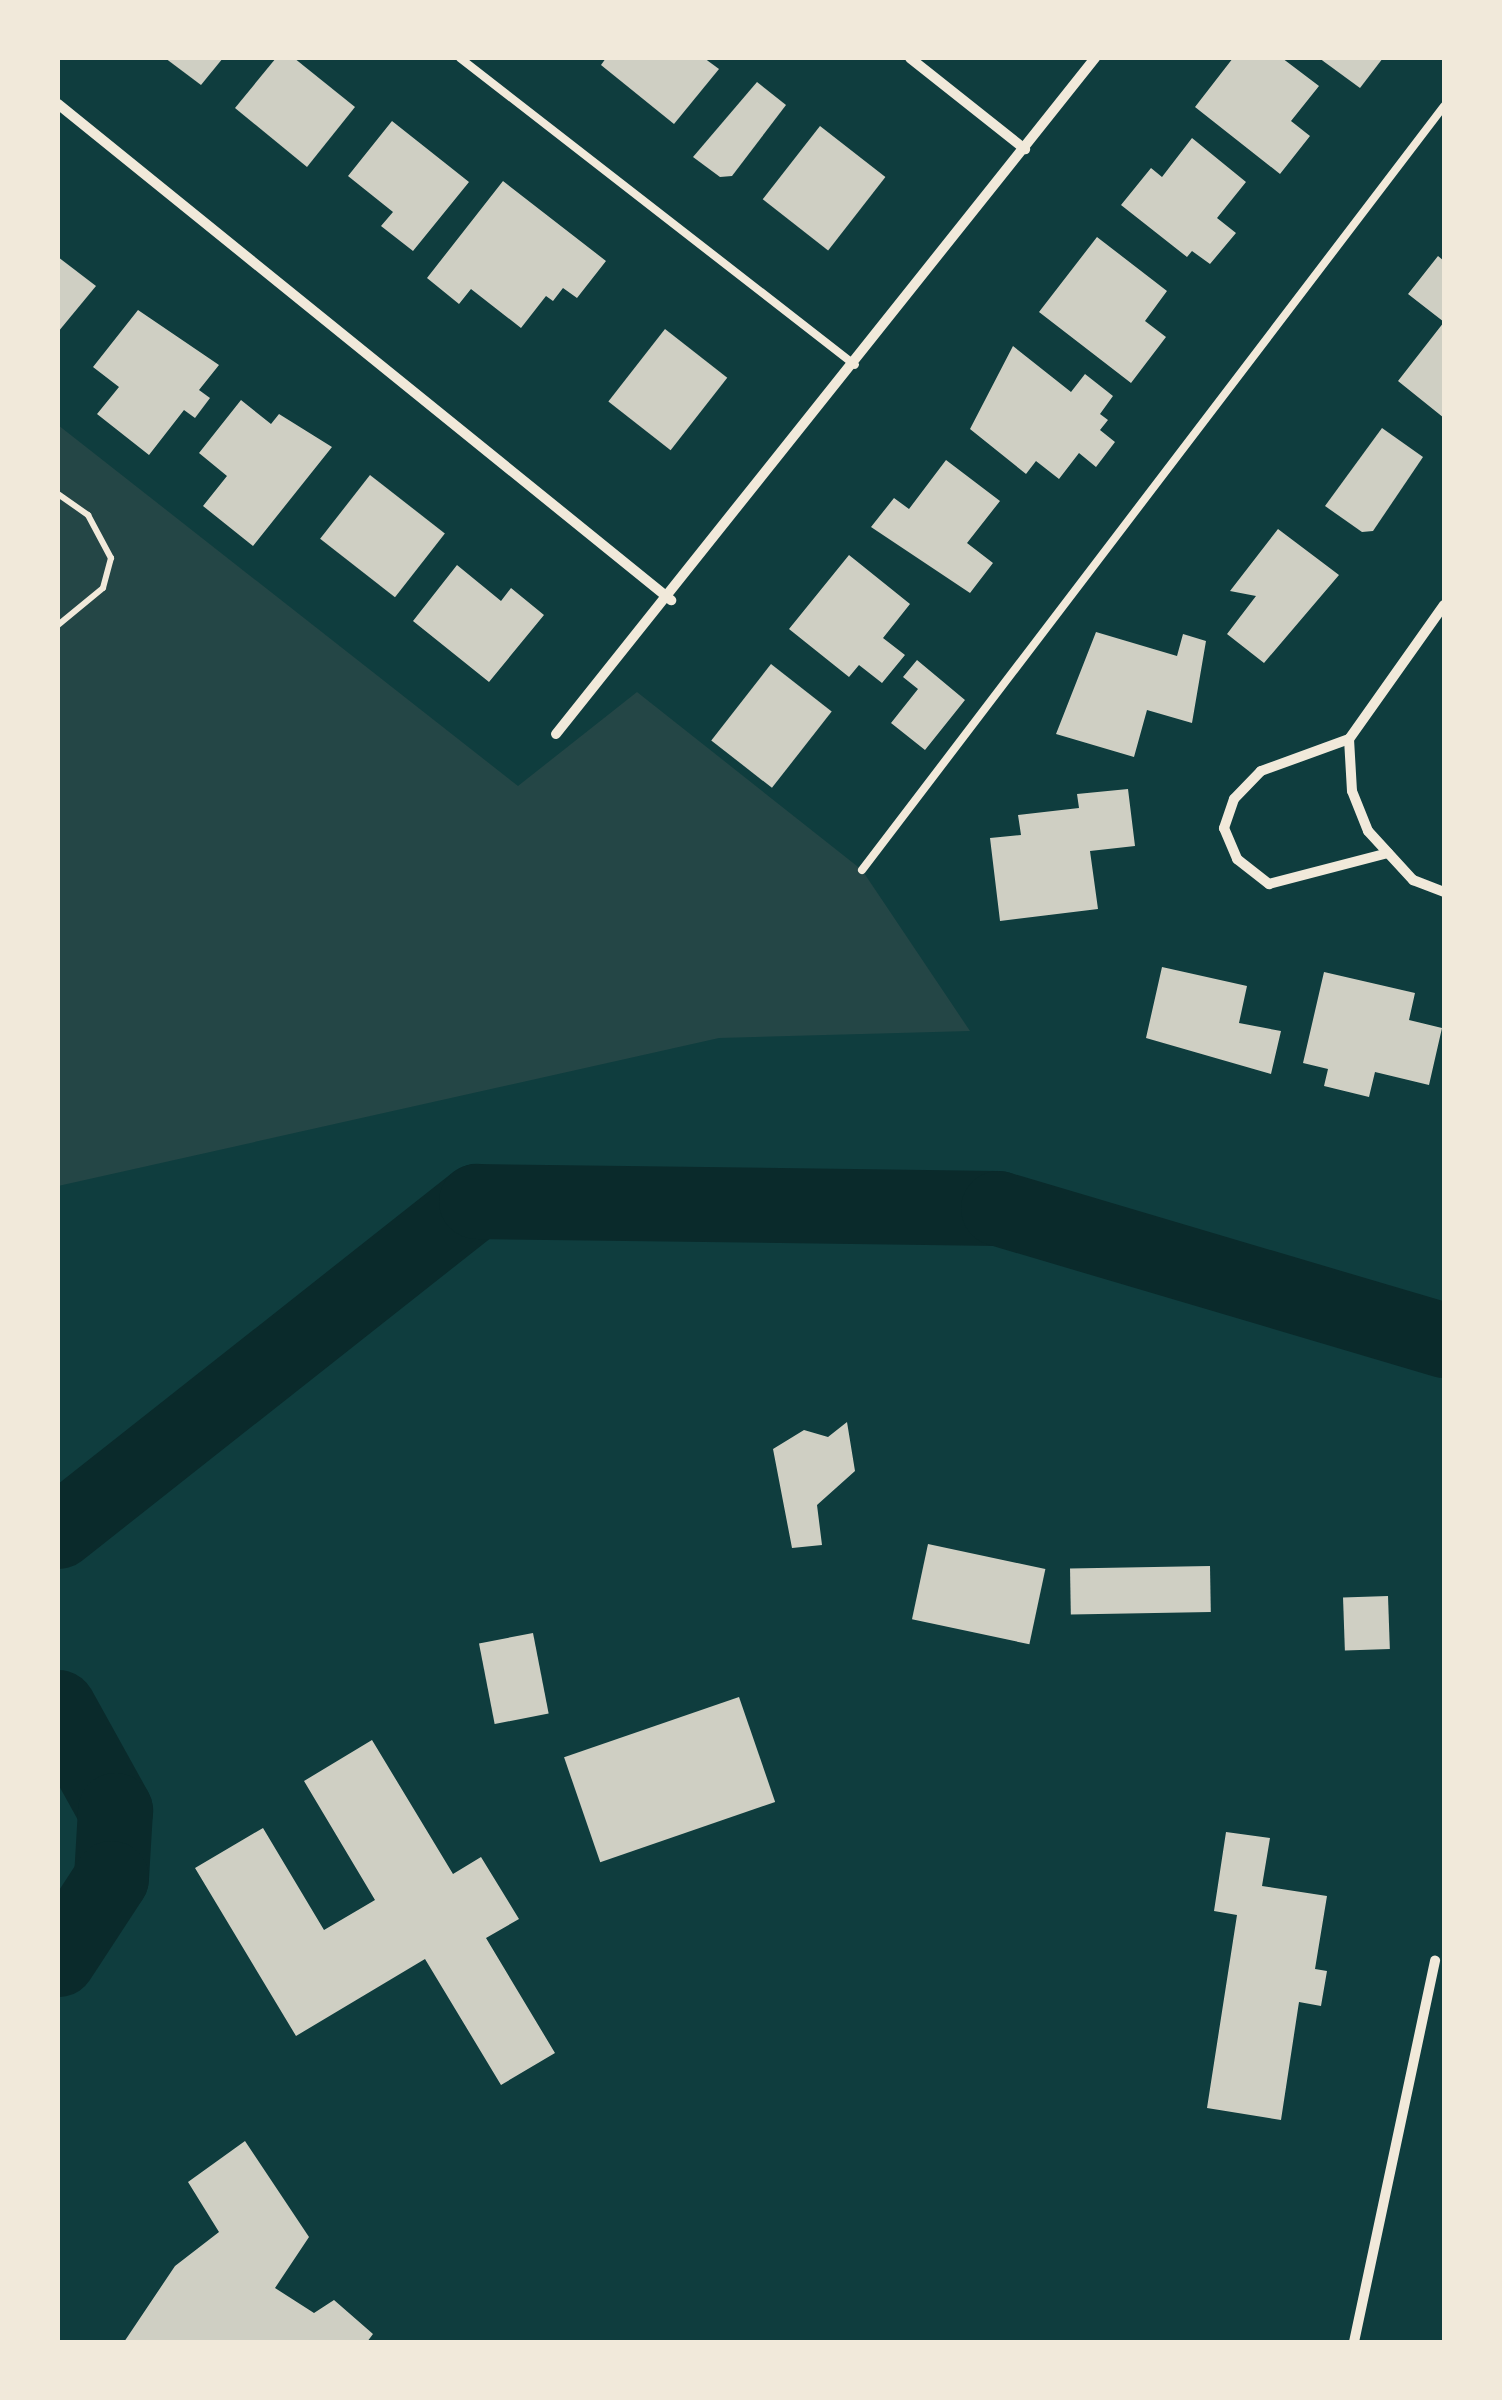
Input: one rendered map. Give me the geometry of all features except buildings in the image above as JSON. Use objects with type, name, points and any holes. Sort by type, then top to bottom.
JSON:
[{"type":"street","points":[[910,58],[1025,149]]},
{"type":"street","points":[[556,734],[671,600],[1095,58]]},
{"type":"street","points":[[58,104],[671,600]]},
{"type":"street","points":[[1388,853],[1269,884],[1237,859],[1224,828],[1234,798],[1261,772],[1350,739],[1444,605]]},
{"type":"street","points":[[1350,739],[1352,790],[1388,853],[1412,880],[1444,892]]},
{"type":"street","points":[[1354,2342],[1435,1961]]},
{"type":"lane","points":[[460,58],[856,365]]},
{"type":"lane","points":[[862,870],[1444,106]]},
{"type":"path","points":[[58,494],[88,515],[112,558],[103,588],[58,624]]},
{"type":"shaded area","points":[[58,425],[518,786],[637,692],[862,870],[970,1031],[719,1038],[58,1186]]},
{"type":"waterway","points":[[58,1531],[476,1201],[998,1208],[1444,1340]]},
{"type":"waterway","points":[[58,1707],[115,1810],[111,1878],[58,1959]]}]
